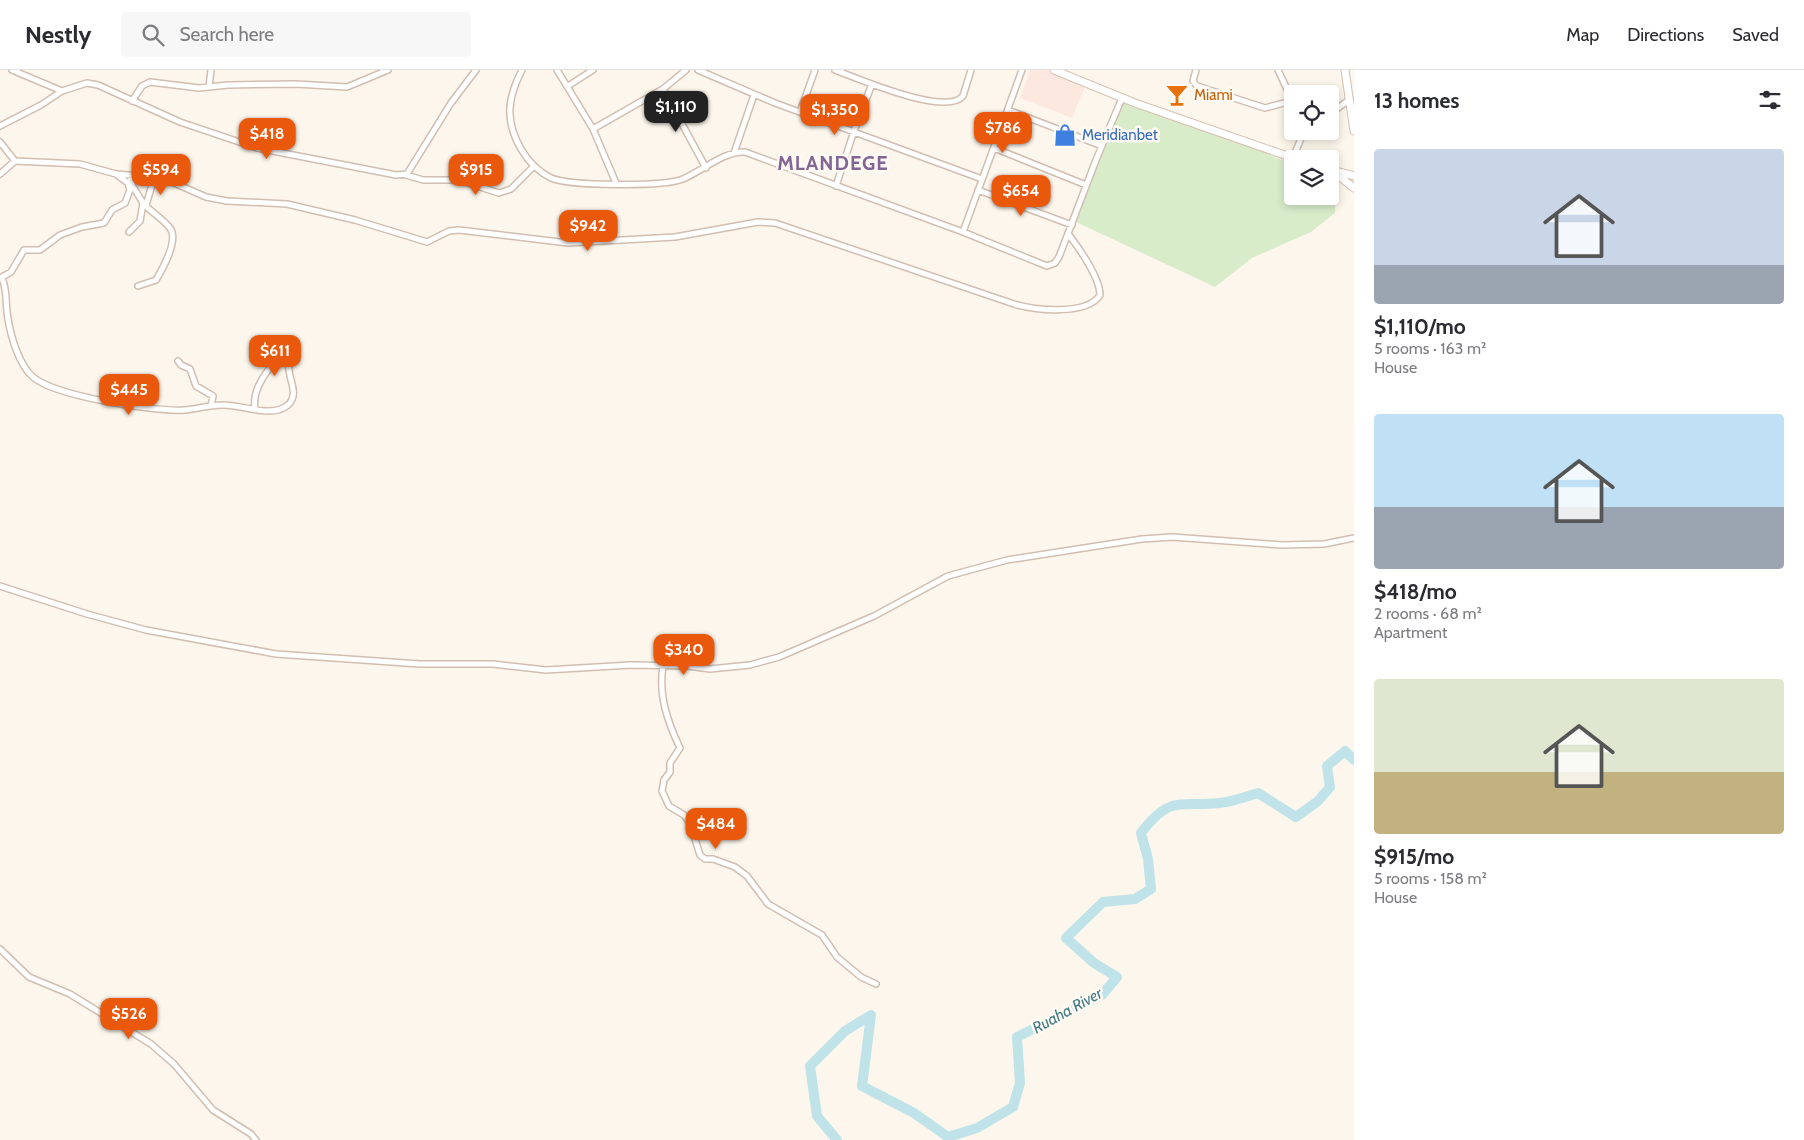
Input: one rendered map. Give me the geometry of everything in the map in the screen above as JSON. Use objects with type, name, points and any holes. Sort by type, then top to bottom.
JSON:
[{"type":"main road","points":[[1054,70],[1122,98],[1284,155]]},
{"type":"main road","points":[[1345,70],[1354,131]]},
{"type":"main road","points":[[1339,172],[1354,176]]},
{"type":"main road","points":[[1339,176],[1354,188]]},
{"type":"street","points":[[12,70],[62,91]]},
{"type":"street","points":[[209,87],[211,70]]},
{"type":"street","points":[[132,101],[142,86],[150,82],[193,88],[296,84],[347,87],[388,70]]},
{"type":"street","points":[[406,175],[448,107],[476,70]]},
{"type":"street","points":[[522,70],[513,92],[509,121],[511,131],[522,152],[534,166],[552,178],[563,181],[662,184],[683,179],[734,153],[750,154],[963,232],[1047,266],[1055,263],[1069,235],[1086,185],[1122,98]]},
{"type":"street","points":[[557,70],[593,129],[616,183]]},
{"type":"street","points":[[568,86],[593,70]]},
{"type":"street","points":[[593,129],[663,89],[686,70]]},
{"type":"street","points":[[698,70],[754,95],[982,179]]},
{"type":"street","points":[[800,112],[815,70]]},
{"type":"street","points":[[835,70],[915,98],[952,102],[963,96],[971,70]]},
{"type":"street","points":[[963,232],[1022,70]]},
{"type":"street","points":[[1196,70],[1194,84],[1237,100],[1265,108],[1284,102]]},
{"type":"street","points":[[1278,70],[1285,85]]},
{"type":"street","points":[[0,126],[41,105],[62,91],[91,83],[180,122],[256,148],[396,175],[406,175],[423,180],[458,180],[499,193],[511,189],[534,166]]},
{"type":"street","points":[[836,186],[872,84]]},
{"type":"street","points":[[663,89],[706,168]]},
{"type":"street","points":[[734,153],[754,95]]},
{"type":"street","points":[[1339,107],[1350,99]]},
{"type":"street","points":[[1008,110],[1102,146]]},
{"type":"street","points":[[0,142],[16,161]]},
{"type":"street","points":[[994,148],[1086,185]]},
{"type":"street","points":[[0,174],[16,161],[80,164],[116,174],[157,177],[217,200],[287,204],[355,220],[427,242],[449,231],[459,230],[568,243],[668,238],[758,222],[774,223],[1014,304],[1053,311],[1084,305],[1096,300],[1100,295],[1099,288],[1085,259],[1069,235]]},
{"type":"street","points":[[116,174],[129,185],[130,190],[123,205],[112,210],[104,223],[82,227],[60,235],[40,250],[24,250],[11,272],[1,278],[7,293],[8,319],[23,366],[44,386],[128,406],[185,410],[211,406],[279,410],[291,402],[294,393],[288,369],[289,362],[294,359]]},
{"type":"street","points":[[130,175],[132,185],[144,204],[168,226],[174,238],[172,248],[156,280],[138,286]]},
{"type":"street","points":[[129,232],[140,221],[144,204],[151,193],[152,185],[157,177]]},
{"type":"street","points":[[978,190],[1072,225]]},
{"type":"street","points":[[255,408],[254,401],[257,392],[266,372],[277,360],[277,350]]},
{"type":"street","points":[[178,361],[181,366],[190,369],[196,386],[213,396],[214,400],[211,406]]},
{"type":"street","points":[[0,586],[87,614],[146,630],[276,654],[420,664],[493,664],[538,670],[631,665],[710,669],[771,660],[874,616],[948,576],[1030,555],[1142,539],[1172,537],[1282,545],[1324,544],[1354,538]]},
{"type":"street","points":[[663,666],[661,678],[665,710],[672,732],[680,748],[670,763],[670,772],[663,783],[663,796],[674,810],[688,819],[700,855],[705,859],[713,859],[735,867],[747,876],[756,892],[768,904],[822,935],[837,957],[861,977],[876,984]]},
{"type":"street","points":[[0,949],[29,977],[70,994],[151,1044],[174,1064],[213,1110],[251,1134],[256,1140]]},
{"type":"shaded area","points":[[1030,70],[1062,70],[1088,79],[1072,118],[1020,98]]},
{"type":"green space","points":[[1125,95],[1284,161],[1284,205],[1335,205],[1335,213],[1311,232],[1252,258],[1215,287],[1076,222]]},
{"type":"waterway","name":"Ruaha River","points":[[837,1140],[817,1116],[810,1066],[845,1031],[871,1015],[862,1086],[914,1113],[948,1137],[977,1128],[1013,1107],[1020,1083],[1017,1037],[1102,995],[1117,977],[1094,963],[1066,938],[1103,902],[1135,899],[1151,889],[1148,859],[1141,833],[1151,821],[1160,813],[1176,805],[1224,802],[1258,793],[1296,817],[1318,801],[1330,787],[1327,766],[1345,751],[1354,760]]},
{"type":"place","name":"Miami","points":[[1177,95]]},
{"type":"place","name":"Meridianbet","points":[[1065,135]]},
{"type":"district","name":"MLANDEGE","points":[[833,163]]}]
